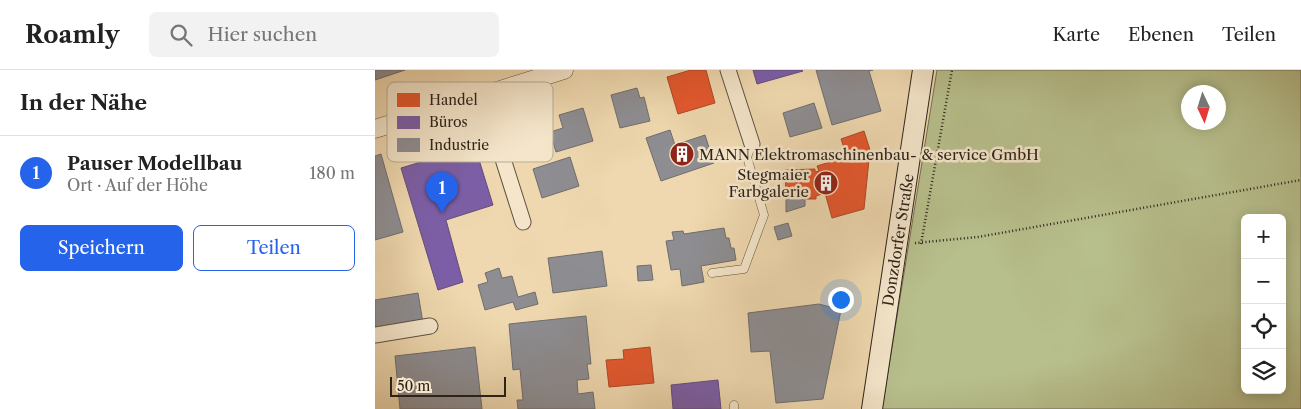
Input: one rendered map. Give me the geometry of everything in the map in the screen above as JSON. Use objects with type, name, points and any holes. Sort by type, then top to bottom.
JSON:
[{"type":"main road","name":"Donzdorfer Straße","points":[[872,409],[923,70]]},
{"type":"street","points":[[515,82],[534,74],[564,70]]},
{"type":"street","points":[[728,70],[752,144]]},
{"type":"street","points":[[375,129],[387,125]]},
{"type":"street","points":[[504,162],[523,222]]},
{"type":"street","points":[[375,335],[430,326]]},
{"type":"lane","points":[[712,273],[744,269],[764,215],[747,157],[752,144]]},
{"type":"path","points":[[921,244],[952,70]]},
{"type":"path","points":[[897,243],[921,244],[987,235],[1301,180]]},
{"type":"green space","points":[[937,70],[1301,70],[1301,409],[882,409]]},
{"type":"building: Handel","points":[[691,70],[706,70],[715,103],[678,114],[667,77]]},
{"type":"building: Handel","name":"Stegmaier Farbgalerie","points":[[864,131],[870,150],[864,209],[832,218],[825,193],[816,196],[816,199],[786,199],[785,170],[815,169],[815,172],[819,171],[817,166],[847,157],[841,139]]},
{"type":"building: Handel","points":[[650,347],[654,383],[609,387],[606,360],[624,359],[623,350]]},
{"type":"building: Büros","points":[[753,70],[802,70],[803,71],[757,84]]},
{"type":"building: Büros","points":[[421,162],[480,162],[493,205],[446,220],[463,282],[438,290],[401,168]]},
{"type":"building: Büros","points":[[718,380],[721,409],[673,409],[671,385]]},
{"type":"building: Industrie","points":[[375,70],[405,70],[375,80]]},
{"type":"building: Industrie","points":[[816,70],[873,70],[869,71],[881,111],[832,125]]},
{"type":"building: Industrie","points":[[637,88],[640,98],[644,97],[650,121],[620,128],[611,95]]},
{"type":"building: Industrie","points":[[814,103],[822,128],[790,137],[783,113]]},
{"type":"building: Industrie","points":[[583,108],[593,141],[556,152],[553,142],[553,131],[563,128],[559,115]]},
{"type":"building: Industrie","name":"MANN Elektromaschinenbau- & service GmbH","points":[[670,130],[675,145],[705,135],[714,163],[661,181],[646,138]]},
{"type":"building: Industrie","points":[[381,154],[403,232],[375,240],[375,156]]},
{"type":"building: Industrie","points":[[570,157],[579,186],[542,198],[533,169]]},
{"type":"building: Industrie","points":[[786,199],[805,199],[805,206],[786,212]]},
{"type":"building: Industrie","points":[[788,223],[792,236],[778,240],[774,227]]},
{"type":"building: Industrie","points":[[724,228],[731,248],[734,248],[736,260],[701,266],[704,282],[682,286],[680,269],[671,270],[666,241],[674,240],[672,232],[683,231],[684,234]]},
{"type":"building: Industrie","points":[[602,251],[607,286],[553,293],[548,258]]},
{"type":"building: Industrie","points":[[651,265],[653,280],[638,281],[637,266]]},
{"type":"building: Industrie","points":[[499,268],[502,278],[512,276],[518,297],[535,292],[538,304],[516,310],[513,302],[485,310],[478,285],[488,282],[485,273]]},
{"type":"building: Industrie","points":[[418,293],[423,323],[375,331],[375,300]]},
{"type":"building: Industrie","points":[[819,304],[841,310],[823,399],[776,403],[770,351],[751,352],[748,313]]},
{"type":"building: Industrie","points":[[586,316],[591,364],[587,364],[589,379],[577,380],[578,394],[593,392],[595,409],[518,409],[517,400],[523,400],[520,369],[513,370],[509,324]]},
{"type":"building: Industrie","points":[[475,347],[482,409],[400,409],[395,356]]},
{"type":"place","name":"MANN Elektromaschinenbau- & service GmbH","points":[[682,154]]},
{"type":"place","name":"Stegmaier Farbgalerie","points":[[826,183]]},
{"type":"place","name":"Pauser Modellbau","points":[[442,213]]}]
